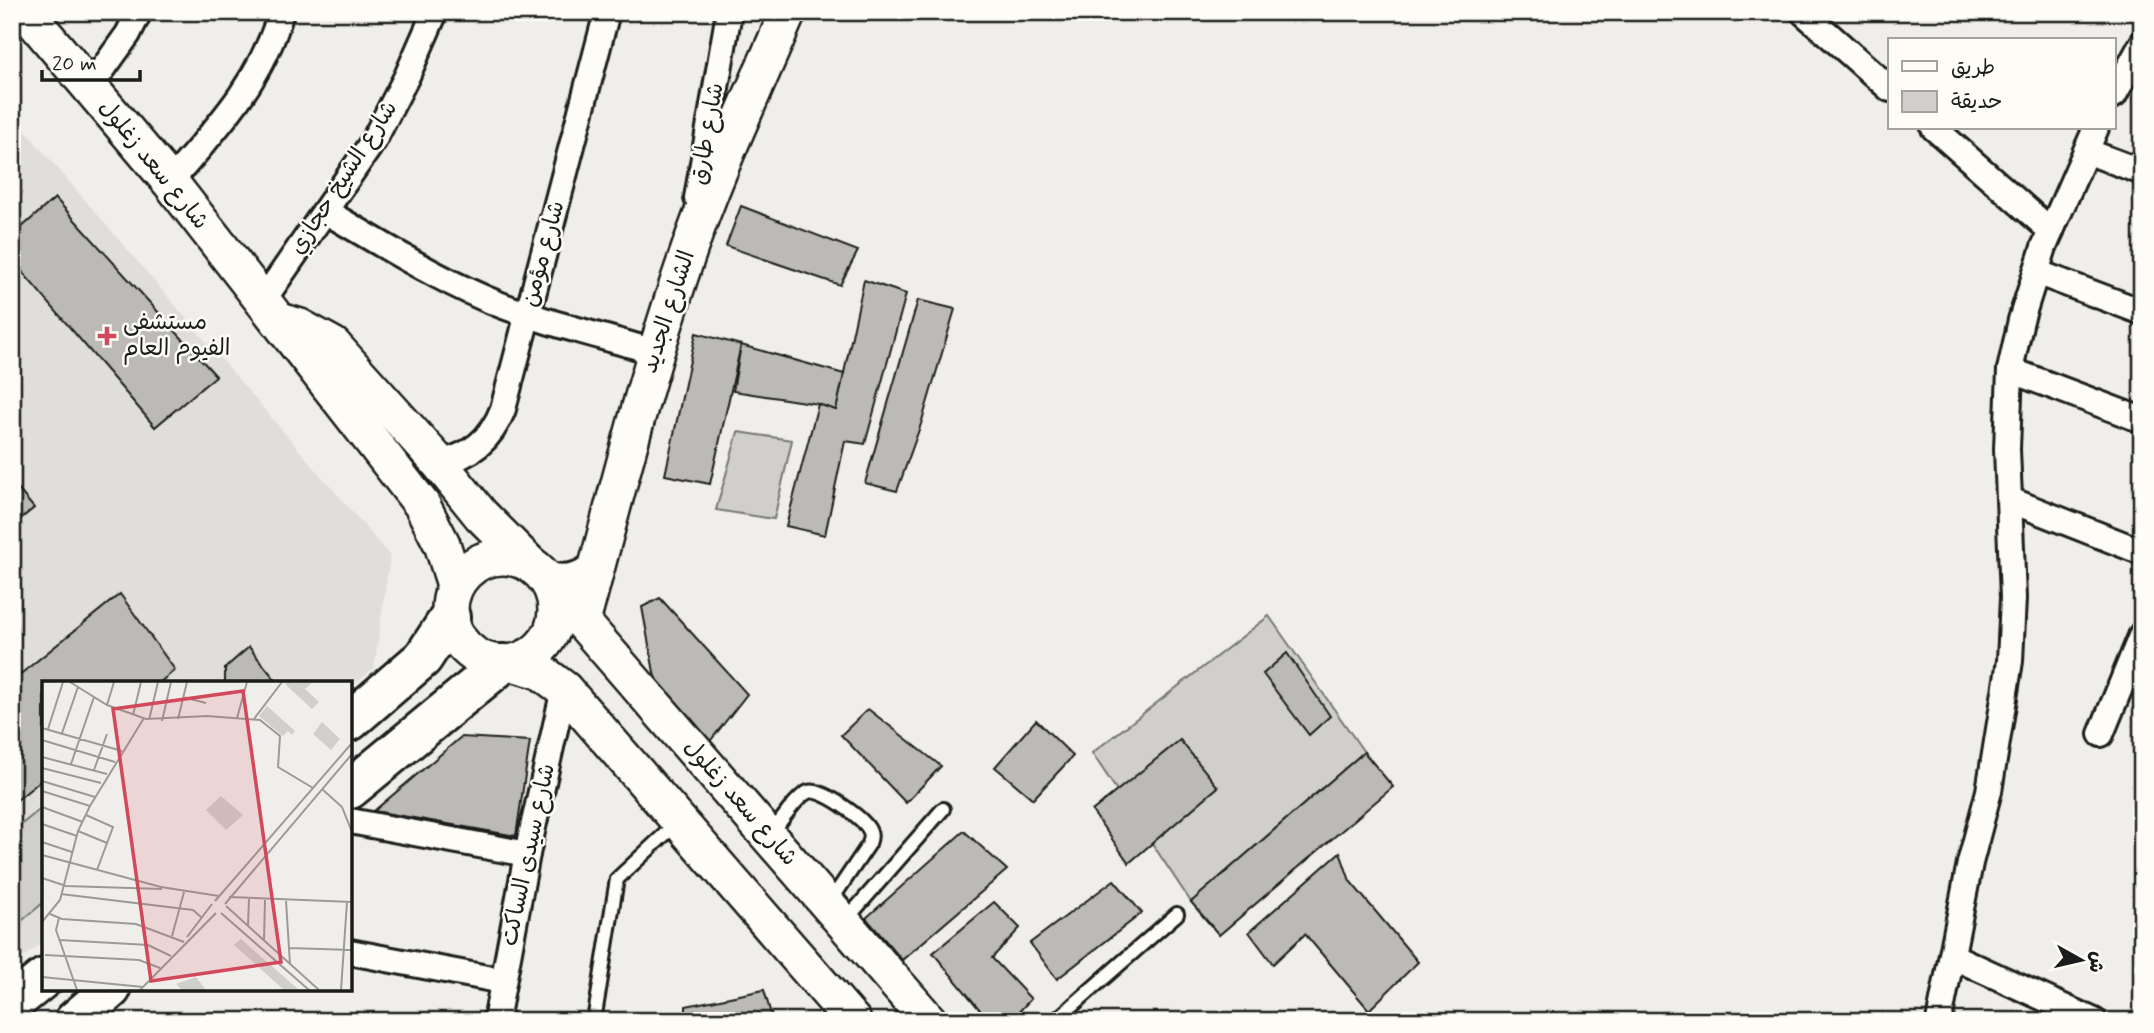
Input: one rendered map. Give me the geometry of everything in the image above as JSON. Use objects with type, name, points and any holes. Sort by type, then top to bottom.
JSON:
[{"type":"main road","name":"شارع سعد زغلول","points":[[26,12],[170,182],[422,505],[442,544],[452,601]]},
{"type":"main road","name":"الشارع الجديد","points":[[582,622],[655,352],[687,256],[716,178],[788,12]]},
{"type":"main road","name":"شارع سعد زغلول","points":[[269,311],[333,345],[439,463],[481,515],[540,574],[929,1021]]},
{"type":"main road","points":[[352,719],[423,658],[466,571],[480,561],[496,556],[513,557],[540,574],[556,614],[547,640],[538,651],[526,659],[507,664],[352,787]]},
{"type":"main road","points":[[452,601],[453,632],[462,645],[473,655],[487,661],[540,671],[564,689],[853,1021]]},
{"type":"main road","points":[[12,1004],[42,980]]},
{"type":"main road","points":[[74,1021],[109,991]]},
{"type":"street","points":[[90,87],[128,34],[139,12]]},
{"type":"street","points":[[170,182],[242,97],[258,69],[281,12]]},
{"type":"street","name":"شارع الشيخ حجازي","points":[[269,311],[326,211],[374,140],[407,76],[435,12]]},
{"type":"street","name":"شارع مؤمن","points":[[439,463],[470,453],[483,443],[498,421],[607,12]]},
{"type":"street","name":"شارع طارق","points":[[687,256],[729,12]]},
{"type":"street","points":[[1803,12],[1828,21],[1888,87]]},
{"type":"street","points":[[2116,91],[2142,44]]},
{"type":"street","points":[[1936,130],[2051,231]]},
{"type":"street","points":[[1940,1021],[1970,863],[1989,791],[2010,661],[2014,598],[2007,449],[2010,370],[2021,320],[2036,272],[2095,130]]},
{"type":"street","points":[[2085,151],[2142,172]]},
{"type":"street","points":[[326,211],[423,269],[488,299],[528,314],[655,352]]},
{"type":"street","points":[[2036,272],[2142,312]]},
{"type":"street","points":[[2010,370],[2142,420]]},
{"type":"street","points":[[2010,500],[2142,552]]},
{"type":"street","points":[[540,574],[566,577],[579,574],[590,567],[603,546]]},
{"type":"street","points":[[2101,734],[2142,634]]},
{"type":"street","name":"شارع سيدى الساكت","points":[[496,1021],[527,854],[564,689]]},
{"type":"street","points":[[352,821],[527,854]]},
{"type":"street","points":[[352,952],[503,981]]},
{"type":"street","points":[[1952,956],[2094,1021]]},
{"type":"lane","points":[[769,837],[800,797],[812,791],[825,794],[867,826],[871,835],[869,844],[836,914]]},
{"type":"lane","points":[[836,914],[943,809]]},
{"type":"lane","points":[[594,1021],[617,879],[679,821]]},
{"type":"lane","points":[[1055,1021],[1177,914]]},
{"type":"shaded area","name":"مستشفى الفيوم العام","points":[[12,115],[390,556],[374,668],[352,686],[352,681],[42,681],[42,943],[12,967]]},
{"type":"green space","points":[[738,432],[792,440],[774,519],[716,510]]},
{"type":"green space","points":[[1269,616],[1364,752],[1191,902],[1092,753]]},
{"type":"green space","points":[[42,808],[42,904],[12,929],[12,832]]},
{"type":"building","points":[[55,198],[216,376],[155,427],[12,260],[12,236]]},
{"type":"building","points":[[741,206],[858,251],[840,285],[726,246]]},
{"type":"building","points":[[864,280],[906,294],[865,444],[845,441],[825,535],[786,526],[818,404],[836,410]]},
{"type":"building","points":[[918,300],[955,309],[921,424],[897,491],[865,483]]},
{"type":"building","points":[[696,333],[741,345],[710,484],[665,475]]},
{"type":"building","points":[[741,345],[844,374],[836,410],[818,404],[733,391]]},
{"type":"building","points":[[12,482],[34,508],[12,526]]},
{"type":"building","points":[[120,594],[175,670],[161,681],[42,681],[42,780],[12,804],[12,681]]},
{"type":"building","points":[[660,598],[747,694],[704,749],[660,705],[642,607]]},
{"type":"building","points":[[249,647],[276,681],[225,681],[225,668]]},
{"type":"building","points":[[1287,653],[1330,716],[1309,735],[1263,674]]},
{"type":"building","points":[[868,709],[941,766],[906,803],[841,735]]},
{"type":"building","points":[[1036,720],[1073,756],[1033,799],[995,767]]},
{"type":"building","points":[[461,737],[530,741],[516,836],[374,811]]},
{"type":"building","points":[[1180,740],[1218,787],[1129,863],[1092,811]]},
{"type":"building","points":[[1364,752],[1393,787],[1219,935],[1191,902]]},
{"type":"building","points":[[964,831],[1007,870],[902,960],[866,918]]},
{"type":"building","points":[[1340,852],[1350,881],[1418,962],[1369,1010],[1305,934],[1273,964],[1249,932]]},
{"type":"building","points":[[1114,880],[1142,913],[1057,979],[1030,943]]},
{"type":"building","points":[[994,902],[1020,928],[992,958],[1031,999],[1010,1021],[989,1021],[933,953]]},
{"type":"building","points":[[764,990],[773,1021],[686,1021],[686,1006]]},
{"type":"place","name":"مستشفى الفيوم العام","points":[[107,336]]}]
